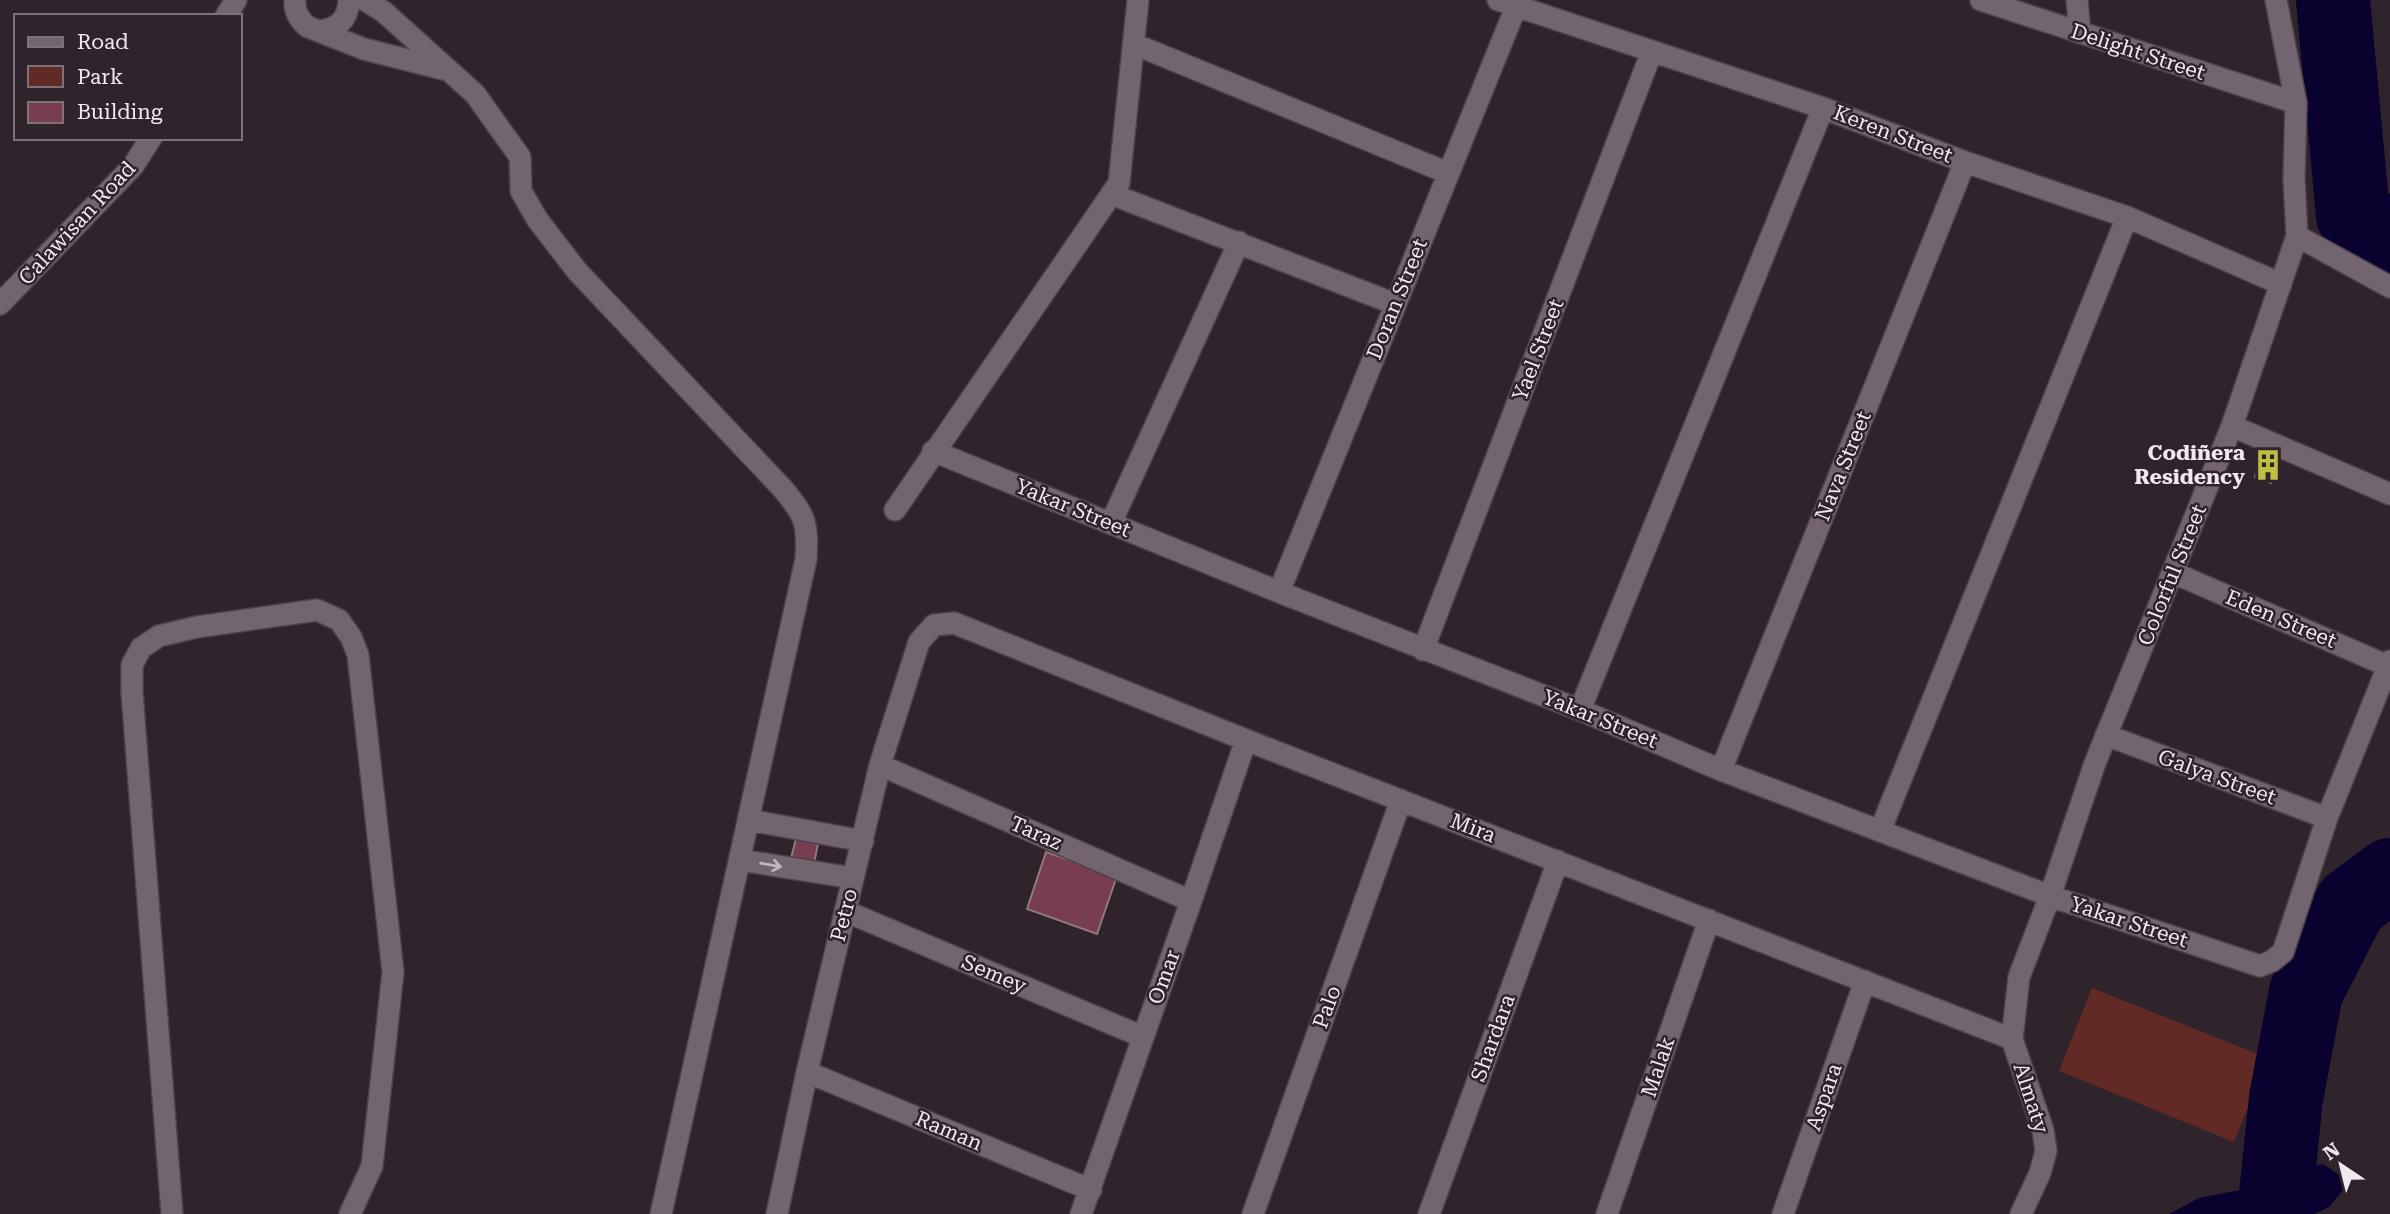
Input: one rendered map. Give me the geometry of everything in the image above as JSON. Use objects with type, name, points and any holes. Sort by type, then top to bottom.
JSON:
[{"type":"street","points":[[295,0],[296,13],[308,27],[364,49],[445,70]]},
{"type":"street","points":[[318,30],[331,30],[342,22],[349,10],[349,0]]},
{"type":"street","points":[[365,0],[384,12],[445,70],[475,94],[520,157],[520,191],[537,219],[577,271],[774,479],[801,511],[807,533],[806,559],[661,1214]]},
{"type":"street","points":[[895,510],[1119,183],[1138,0]]},
{"type":"street","name":"Delight Street","points":[[1981,0],[2296,103]]},
{"type":"street","points":[[2077,0],[2080,33]]},
{"type":"street","name":"Colorful Street","points":[[2019,977],[2106,736],[2232,426],[2297,236],[2294,178],[2296,103],[2276,0]]},
{"type":"street","name":"Keren Street","points":[[1507,3],[1823,108],[1965,162],[2127,217],[2281,284]]},
{"type":"street","name":"Doran Street","points":[[1279,592],[1448,173],[1507,3]]},
{"type":"street","points":[[1134,44],[1448,173]]},
{"type":"street","name":"Yael Street","points":[[1423,650],[1652,51]]},
{"type":"street","points":[[1580,709],[1823,108]]},
{"type":"street","name":"Calawisan Road","points":[[0,304],[133,166],[150,140]]},
{"type":"street","name":"Nava Street","points":[[1721,770],[1965,162]]},
{"type":"street","points":[[1111,194],[1395,304]]},
{"type":"street","points":[[1880,831],[2127,217]]},
{"type":"street","points":[[2297,236],[2390,287]]},
{"type":"street","points":[[1111,523],[1239,243]]},
{"type":"street","points":[[2232,426],[2390,494]]},
{"type":"street","name":"Yakar Street","points":[[933,451],[1423,650],[1580,709],[1721,770],[2050,896],[2260,966],[2283,952],[2327,818]]},
{"type":"street","name":"Eden Street","points":[[2174,573],[2389,663]]},
{"type":"street","points":[[172,1214],[132,666],[141,648],[159,636],[197,627],[317,610],[339,620],[351,637],[358,655],[393,972],[372,1166],[350,1214]]},
{"type":"street","name":"Mira","points":[[934,625],[954,623],[2012,1039]]},
{"type":"street","name":"Petro","points":[[777,1214],[807,1072],[880,765],[919,642],[934,625]]},
{"type":"street","points":[[2327,818],[2389,663]]},
{"type":"street","name":"Galya Street","points":[[2106,736],[2327,818]]},
{"type":"street","name":"Omar","points":[[1081,1214],[1246,740]]},
{"type":"street","name":"Taraz","points":[[880,765],[1192,901]]},
{"type":"street","name":"Palo","points":[[1253,1214],[1401,800]]},
{"type":"street","points":[[749,820],[863,841]]},
{"type":"street","points":[[740,860],[853,878]]},
{"type":"street","name":"Shardara","points":[[1429,1214],[1558,861]]},
{"type":"street","name":"Semey","points":[[845,911],[1143,1037]]},
{"type":"street","name":"Malak","points":[[1607,1214],[1709,920]]},
{"type":"street","name":"Almaty","points":[[2019,977],[2012,1039],[2043,1130],[2046,1151],[2040,1173],[2021,1214]]},
{"type":"street","name":"Aspara","points":[[1783,1214],[1865,981]]},
{"type":"street","name":"Raman","points":[[807,1072],[1091,1190]]},
{"type":"green space","points":[[2092,988],[2268,1058],[2234,1142],[2059,1071]]},
{"type":"shaded area","points":[[2323,1164],[2338,1174],[2343,1190],[2329,1207],[2315,1214],[2169,1214],[2199,1198],[2240,1190],[2297,1169]]},
{"type":"building","name":"Codiñera Residency","points":[[2264,445],[2282,452],[2271,483],[2255,477]]},
{"type":"building","points":[[796,839],[818,844],[813,868],[790,862]]},
{"type":"building","points":[[1046,852],[1117,876],[1097,934],[1027,909]]},
{"type":"waterway","points":[[2333,0],[2353,215],[2390,237]]},
{"type":"waterway","points":[[2274,1214],[2286,1098],[2306,992],[2351,904],[2390,875]]},
{"type":"place","name":"Codiñera Residency","points":[[2268,465]]}]
